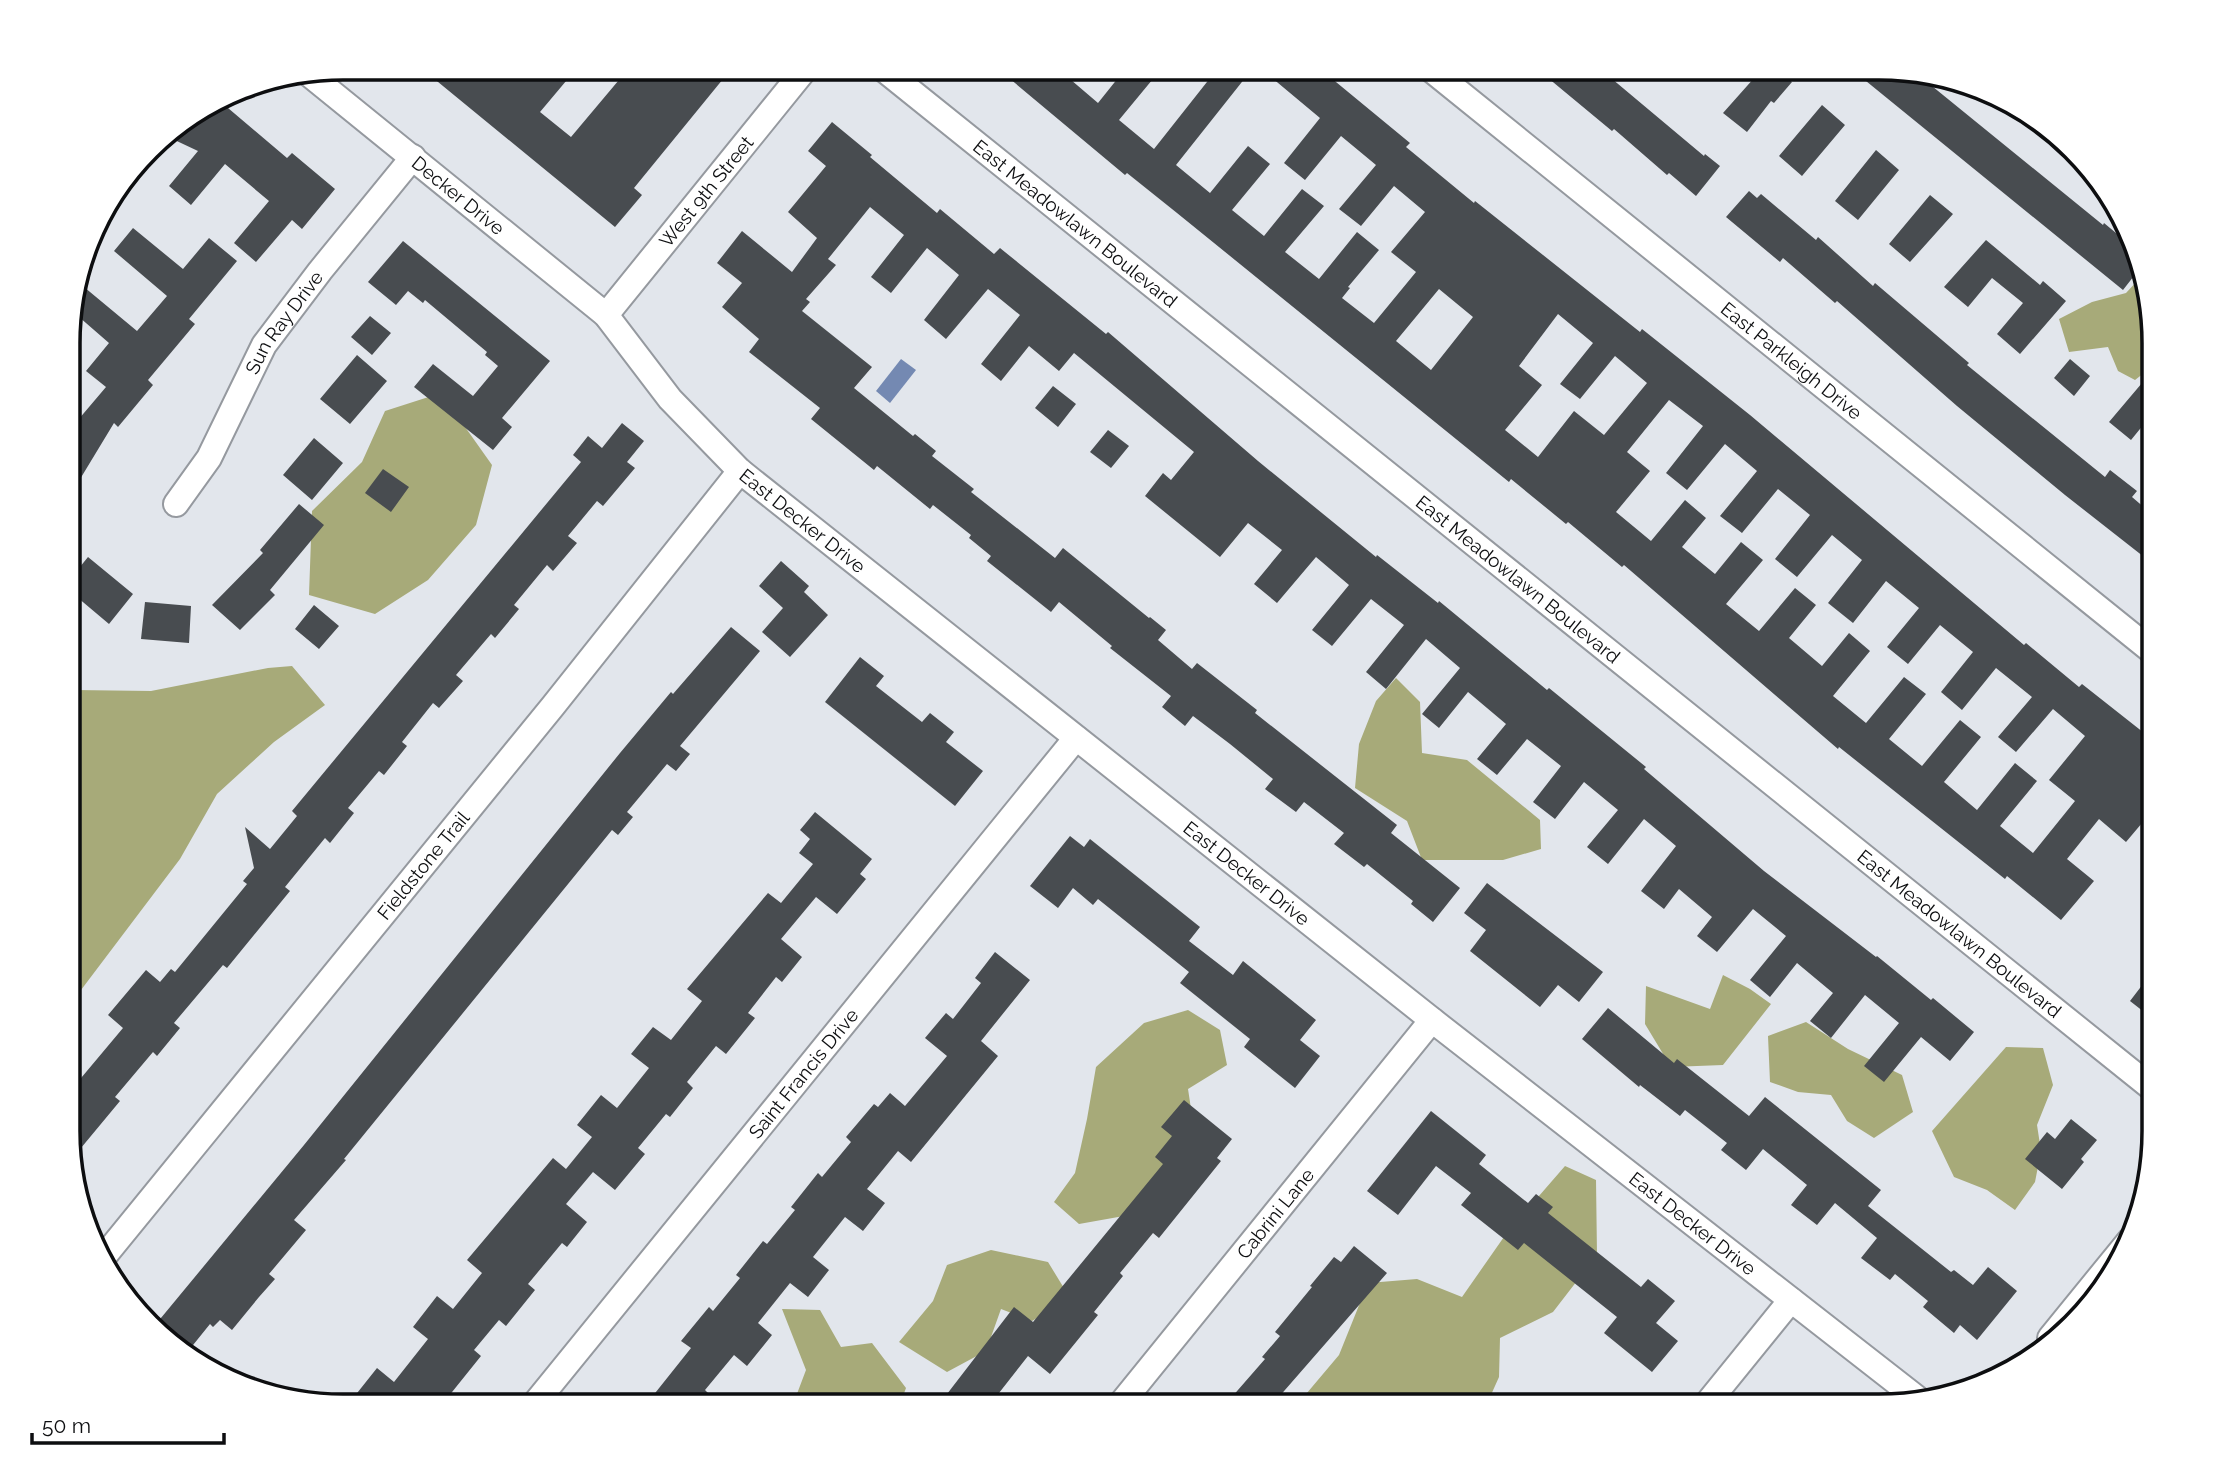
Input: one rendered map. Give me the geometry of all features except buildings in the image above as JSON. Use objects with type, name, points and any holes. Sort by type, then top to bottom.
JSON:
[{"type":"street","name":"West 9th Street","points":[[606,315],[796,80]]},
{"type":"street","name":"East Meadowlawn Boulevard","points":[[897,80],[2142,1080]]},
{"type":"street","name":"East Parkleigh Drive","points":[[1444,80],[2142,643]]},
{"type":"street","name":"Decker Drive","points":[[319,82],[606,315]]},
{"type":"street","name":"Sun Ray Drive","points":[[176,504],[209,458],[264,345],[413,157]]},
{"type":"street","name":"East Decker Drive","points":[[606,315],[670,399],[740,471],[1432,1020],[1910,1392]]},
{"type":"street","name":"Fieldstone Trail","points":[[109,1250],[553,706],[740,471]]},
{"type":"street","name":"Saint Francis Drive","points":[[543,1394],[1076,738]]},
{"type":"street","name":"Cabrini Lane","points":[[1129,1394],[1432,1020]]},
{"type":"street","points":[[1714,1394],[1791,1300]]},
{"type":"green space","points":[[2135,284],[2142,343],[2142,375],[2135,380],[2118,371],[2108,347],[2069,352],[2059,319],[2092,302],[2126,293]]},
{"type":"green space","points":[[441,393],[492,465],[476,525],[428,580],[375,614],[309,595],[312,511],[362,462],[385,411]]},
{"type":"green space","points":[[292,666],[325,705],[274,742],[217,794],[180,859],[80,991],[80,690],[151,691],[268,668]]},
{"type":"green space","points":[[1396,678],[1420,702],[1422,753],[1467,760],[1540,820],[1541,849],[1503,860],[1422,860],[1407,821],[1355,788],[1359,744],[1376,701]]},
{"type":"green space","points":[[1723,975],[1771,1004],[1723,1065],[1671,1067],[1645,1024],[1646,986],[1710,1009]]},
{"type":"green space","points":[[1188,1010],[1220,1030],[1227,1065],[1188,1089],[1195,1135],[1135,1214],[1079,1224],[1054,1202],[1075,1173],[1096,1067],[1144,1023]]},
{"type":"green space","points":[[1806,1022],[1848,1049],[1902,1075],[1913,1112],[1874,1138],[1847,1121],[1831,1095],[1798,1092],[1770,1082],[1768,1036]]},
{"type":"green space","points":[[2006,1047],[2043,1048],[2053,1085],[2037,1125],[2041,1151],[2035,1182],[2015,1210],[1987,1190],[1954,1177],[1932,1131]]},
{"type":"green space","points":[[1565,1166],[1596,1180],[1597,1255],[1553,1312],[1500,1338],[1499,1377],[1491,1394],[1306,1394],[1339,1355],[1368,1283],[1417,1279],[1462,1297],[1506,1234]]},
{"type":"green space","points":[[991,1250],[1048,1262],[1070,1298],[1032,1321],[1001,1309],[986,1351],[947,1372],[899,1342],[933,1301],[947,1265]]},
{"type":"green space","points":[[782,1309],[820,1310],[841,1347],[872,1343],[906,1388],[904,1394],[797,1394],[806,1370]]},
{"type":"water","points":[[901,359],[916,370],[890,403],[876,391]]}]
